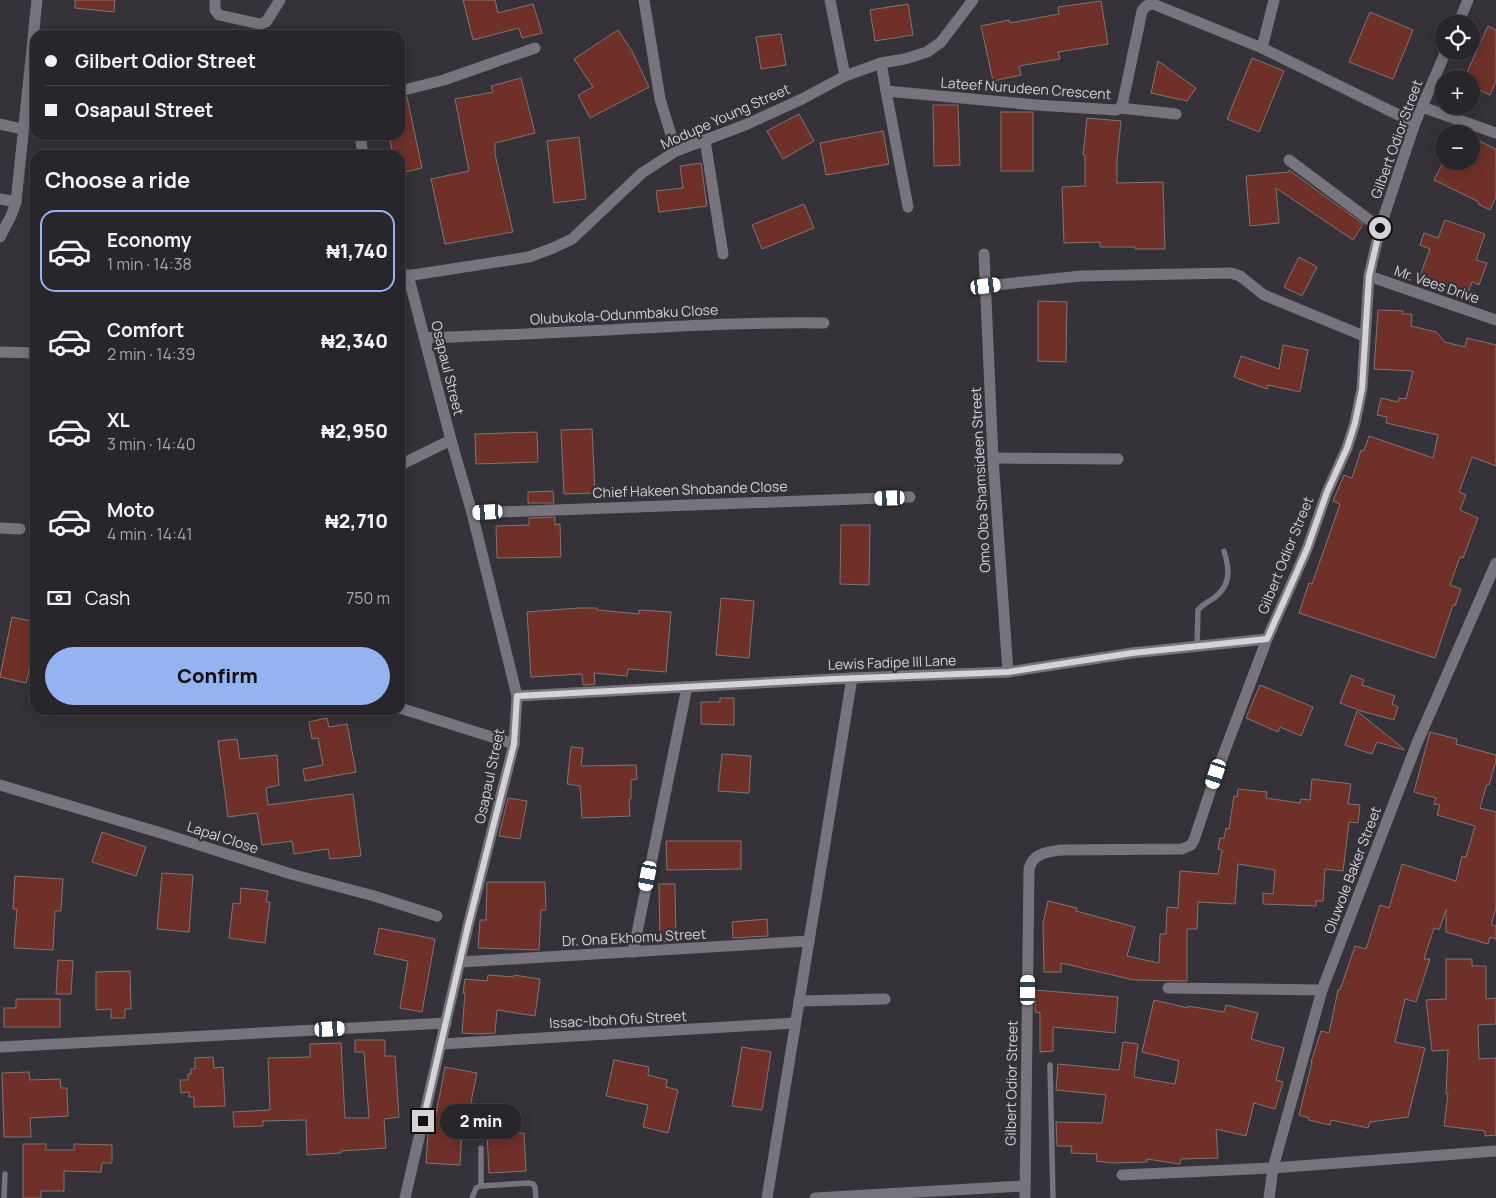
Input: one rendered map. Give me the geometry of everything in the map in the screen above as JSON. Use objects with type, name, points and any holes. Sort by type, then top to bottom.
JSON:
[{"type":"street","points":[[34,30],[37,0]]},
{"type":"street","points":[[215,0],[214,10],[218,15],[260,24],[266,22],[280,0]]},
{"type":"street","points":[[644,0],[660,99],[676,151]]},
{"type":"street","points":[[830,0],[845,76]]},
{"type":"street","name":"Modupe Young Street","points":[[405,276],[528,257],[572,239],[642,173],[676,151],[753,122],[845,76],[881,63],[905,59],[927,52],[940,42],[973,0]]},
{"type":"street","points":[[1262,48],[1274,0]]},
{"type":"street","points":[[1462,15],[1468,0]]},
{"type":"street","name":"Lateef Nurudeen Crescent","points":[[886,91],[1088,110],[1110,111],[1120,108],[1122,106],[1142,10],[1148,5],[1154,4],[1262,48],[1416,123]]},
{"type":"street","points":[[405,89],[444,80],[535,48]]},
{"type":"street","points":[[0,237],[16,202],[30,60]]},
{"type":"street","name":"Gilbert Odior Street","points":[[1024,1198],[1029,869],[1038,856],[1046,852],[1061,850],[1182,849],[1191,844],[1197,834],[1216,774],[1267,639],[1307,549],[1327,492],[1347,448],[1355,423],[1362,389],[1369,276],[1380,228],[1416,123],[1442,60]]},
{"type":"street","points":[[881,63],[908,207]]},
{"type":"street","points":[[1422,107],[1496,133]]},
{"type":"street","points":[[1120,108],[1176,114]]},
{"type":"street","points":[[0,124],[22,129]]},
{"type":"street","points":[[705,140],[723,254]]},
{"type":"street","points":[[1289,160],[1380,228]]},
{"type":"street","points":[[0,199],[16,202]]},
{"type":"street","name":"Omo Oba Shamsideen Street","points":[[984,254],[993,458],[1008,672]]},
{"type":"street","points":[[986,286],[1081,276],[1231,273],[1240,276],[1264,295],[1364,336]]},
{"type":"street","name":"Mr. Vees Drive","points":[[1369,276],[1496,320]]},
{"type":"street","name":"Osapaul Street","points":[[405,279],[425,338],[472,513],[517,696],[514,744],[468,926],[405,1198]]},
{"type":"street","name":"Olubukola-Odunmbaku Close","points":[[425,338],[751,322],[824,323]]},
{"type":"street","points":[[0,352],[30,353]]},
{"type":"street","points":[[405,463],[451,440]]},
{"type":"street","points":[[993,458],[1118,459]]},
{"type":"street","name":"Chief Hakeen Shobande Close","points":[[472,513],[910,497]]},
{"type":"street","points":[[0,528],[20,529]]},
{"type":"street","name":"Oluwole Baker Street","points":[[1269,1198],[1273,1168],[1322,990],[1417,744],[1496,563]]},
{"type":"street","name":"Lewis Fadipe III Lane","points":[[517,696],[852,678],[1008,672],[1132,653],[1267,639]]},
{"type":"street","points":[[767,1198],[852,678]]},
{"type":"street","points":[[633,952],[687,687]]},
{"type":"street","points":[[405,710],[514,744]]},
{"type":"street","name":"Lapal Close","points":[[0,785],[291,874],[374,896],[437,916]]},
{"type":"street","name":"Dr. Ona Ekhomu Street","points":[[461,962],[809,941]]},
{"type":"street","points":[[1168,988],[1322,990]]},
{"type":"street","points":[[799,1001],[885,1000]]},
{"type":"street","points":[[0,1046],[446,1023]]},
{"type":"street","name":"Issac-Iboh Ofu Street","points":[[442,1044],[796,1023]]},
{"type":"street","points":[[1122,1175],[1273,1168],[1496,1151]]},
{"type":"street","points":[[815,1198],[1024,1186]]},
{"type":"lane","points":[[1196,646],[1198,610],[1220,593],[1228,575],[1229,568],[1224,551]]},
{"type":"lane","points":[[1050,1065],[1053,1198]]},
{"type":"lane","points":[[481,1148],[481,1186]]},
{"type":"lane","points":[[4,1198],[5,1174]]},
{"type":"lane","points":[[472,1198],[473,1192],[481,1186],[533,1184],[536,1198]]},
{"type":"building","points":[[75,0],[115,0],[114,12],[75,8]]},
{"type":"building","points":[[463,0],[495,0],[498,13],[533,4],[542,33],[522,38],[519,28],[473,40]]},
{"type":"building","points":[[1101,1],[1108,44],[1058,52],[1060,59],[1019,66],[1021,75],[993,81],[981,26],[1009,20],[1010,23],[1059,14],[1058,7]]},
{"type":"building","points":[[908,4],[913,35],[875,41],[870,10]]},
{"type":"building","points":[[1370,12],[1413,30],[1393,79],[1349,62]]},
{"type":"building","points":[[1488,26],[1496,30],[1496,81],[1490,95],[1480,90],[1480,70],[1468,70],[1473,60],[1480,60],[1480,44]]},
{"type":"building","points":[[618,30],[632,51],[649,87],[590,118],[578,95],[593,87],[574,59]]},
{"type":"building","points":[[781,34],[786,65],[761,69],[756,37]]},
{"type":"building","points":[[1252,58],[1284,71],[1259,132],[1227,119]]},
{"type":"building","points":[[1158,61],[1196,88],[1187,101],[1151,93]]},
{"type":"building","points":[[521,78],[535,133],[495,143],[495,154],[513,232],[445,244],[431,179],[469,171],[455,99],[493,92],[491,86]]},
{"type":"building","points":[[405,97],[407,97],[422,168],[405,172],[405,150],[392,150],[390,140],[405,140]]},
{"type":"building","points":[[933,105],[958,105],[960,165],[934,166]]},
{"type":"building","points":[[1001,112],[1033,112],[1033,171],[1001,171]]},
{"type":"building","points":[[799,114],[814,141],[783,159],[767,131]]},
{"type":"building","points":[[1087,118],[1121,121],[1117,183],[1163,182],[1165,249],[1100,247],[1100,242],[1064,243],[1062,187],[1085,186],[1085,155],[1083,155]]},
{"type":"building","points":[[883,131],[889,164],[826,175],[820,143]]},
{"type":"building","points":[[579,137],[586,199],[554,203],[547,141]]},
{"type":"building","points":[[1480,141],[1496,149],[1496,197],[1490,210],[1478,204],[1479,202],[1434,180],[1439,170],[1480,170]]},
{"type":"building","points":[[701,163],[707,206],[659,212],[656,191],[683,188],[680,166]]},
{"type":"building","points":[[1289,170],[1363,224],[1353,240],[1276,188],[1279,223],[1250,226],[1246,176],[1288,172]]},
{"type":"building","points":[[804,204],[814,228],[762,249],[752,225]]},
{"type":"building","points":[[1445,220],[1485,234],[1476,260],[1487,263],[1479,285],[1472,282],[1468,293],[1420,276],[1430,249],[1420,245],[1424,233],[1438,238]]},
{"type":"building","points":[[1299,257],[1317,267],[1302,296],[1284,287]]},
{"type":"building","points":[[1038,301],[1067,302],[1066,362],[1038,361]]},
{"type":"building","points":[[1378,310],[1403,311],[1403,314],[1412,314],[1411,326],[1436,332],[1445,342],[1465,347],[1467,338],[1496,345],[1496,466],[1472,457],[1459,492],[1466,495],[1460,510],[1478,518],[1463,558],[1460,557],[1450,585],[1461,589],[1455,606],[1453,605],[1435,658],[1299,613],[1309,583],[1312,584],[1340,504],[1333,501],[1344,475],[1352,478],[1361,450],[1364,451],[1369,436],[1433,458],[1438,435],[1386,423],[1387,417],[1377,415],[1381,398],[1398,402],[1399,398],[1406,399],[1413,371],[1374,369]]},
{"type":"building","points":[[1283,345],[1308,350],[1300,392],[1268,385],[1267,389],[1234,377],[1241,356],[1279,369]]},
{"type":"building","points":[[592,429],[595,493],[564,494],[561,430]]},
{"type":"building","points":[[537,432],[538,462],[476,464],[475,434]]},
{"type":"building","points":[[553,491],[554,503],[528,503],[528,492]]},
{"type":"building","points":[[555,517],[555,525],[560,524],[561,557],[497,558],[496,526],[529,525],[529,518]]},
{"type":"building","points":[[841,525],[870,525],[869,585],[840,584]]},
{"type":"building","points":[[721,598],[754,601],[749,658],[716,655]]},
{"type":"building","points":[[597,608],[597,610],[639,614],[639,610],[671,612],[666,672],[628,669],[627,676],[594,673],[595,684],[587,685],[583,685],[582,674],[531,677],[527,612]]},
{"type":"building","points":[[12,617],[30,621],[30,665],[26,683],[0,677]]},
{"type":"building","points":[[1351,675],[1364,680],[1362,685],[1395,696],[1392,704],[1398,707],[1394,720],[1340,703]]},
{"type":"building","points":[[1260,685],[1313,707],[1301,736],[1280,727],[1278,732],[1246,718]]},
{"type":"building","points":[[720,698],[734,698],[734,725],[701,724],[701,702],[720,702]]},
{"type":"building","points":[[1357,711],[1404,750],[1377,742],[1372,754],[1345,745]]},
{"type":"building","points":[[327,718],[329,727],[347,724],[356,772],[305,781],[303,769],[323,765],[318,738],[312,739],[309,722]]},
{"type":"building","points":[[1430,732],[1457,739],[1456,744],[1496,755],[1489,785],[1487,784],[1480,808],[1496,812],[1496,908],[1491,925],[1496,926],[1496,939],[1490,937],[1488,944],[1446,932],[1446,910],[1439,930],[1434,928],[1424,959],[1430,959],[1416,1002],[1405,999],[1395,1042],[1425,1048],[1408,1117],[1370,1122],[1368,1128],[1331,1120],[1330,1125],[1309,1120],[1309,1118],[1299,1115],[1311,1062],[1321,1031],[1329,1033],[1338,990],[1340,990],[1355,946],[1366,949],[1380,905],[1389,908],[1402,864],[1456,881],[1462,856],[1466,857],[1475,826],[1437,815],[1440,805],[1434,804],[1436,798],[1414,792]]},
{"type":"building","points":[[237,739],[240,759],[277,755],[279,785],[266,788],[268,805],[353,794],[361,856],[330,859],[328,849],[294,854],[292,841],[262,845],[257,813],[228,817],[218,741]]},
{"type":"building","points":[[571,747],[583,748],[581,766],[636,765],[637,779],[631,780],[630,816],[582,818],[580,786],[567,784]]},
{"type":"building","points":[[722,754],[751,756],[749,793],[718,791]]},
{"type":"building","points":[[1312,779],[1351,784],[1348,804],[1360,805],[1358,823],[1349,822],[1343,871],[1325,869],[1323,901],[1316,901],[1316,906],[1263,904],[1263,893],[1273,894],[1275,870],[1238,864],[1235,904],[1198,902],[1197,929],[1187,929],[1187,981],[1134,980],[1061,963],[1061,972],[1044,972],[1043,923],[1048,901],[1077,908],[1076,911],[1135,927],[1127,956],[1159,963],[1160,934],[1166,934],[1167,907],[1178,908],[1180,871],[1218,874],[1222,850],[1218,849],[1220,838],[1224,838],[1226,828],[1229,829],[1234,796],[1237,797],[1238,789],[1267,792],[1266,798],[1300,803],[1301,799],[1310,800]]},
{"type":"building","points":[[508,798],[527,801],[520,839],[499,836]]},
{"type":"building","points":[[102,832],[146,847],[136,876],[92,862]]},
{"type":"building","points":[[666,841],[741,841],[741,869],[667,870]]},
{"type":"building","points":[[162,873],[193,875],[189,932],[157,929]]},
{"type":"building","points":[[15,876],[63,879],[61,911],[55,911],[53,950],[14,948],[17,909],[13,909]]},
{"type":"building","points":[[487,882],[545,882],[546,910],[541,910],[539,950],[478,948],[480,920],[486,920]]},
{"type":"building","points":[[659,884],[675,884],[676,941],[660,942]]},
{"type":"building","points":[[241,888],[268,891],[266,902],[270,902],[265,943],[229,938],[233,903],[240,904]]},
{"type":"building","points":[[767,919],[768,936],[733,938],[732,922]]},
{"type":"building","points":[[379,928],[435,939],[422,1012],[400,1008],[408,961],[374,954]]},
{"type":"building","points":[[1446,959],[1472,959],[1472,966],[1486,966],[1486,999],[1496,998],[1496,1024],[1478,1025],[1479,1059],[1496,1058],[1496,1135],[1485,1136],[1485,1131],[1444,1126],[1448,1094],[1446,1094],[1448,1050],[1432,1051],[1426,1000],[1446,999]]},
{"type":"building","points":[[58,960],[73,961],[71,994],[56,994]]},
{"type":"building","points":[[130,971],[131,1009],[125,1009],[125,1018],[111,1018],[111,1009],[96,1010],[96,972]]},
{"type":"building","points":[[488,975],[514,977],[514,975],[540,979],[535,1016],[497,1010],[495,1033],[462,1033],[465,979],[487,981]]},
{"type":"building","points":[[1035,990],[1118,997],[1115,1033],[1053,1027],[1053,1051],[1040,1052],[1040,1013],[1035,1012]]},
{"type":"building","points":[[16,999],[60,999],[60,1027],[4,1027],[4,1008],[16,1008]]},
{"type":"building","points":[[1154,1000],[1188,1008],[1188,1006],[1224,1012],[1226,1005],[1258,1013],[1251,1039],[1284,1048],[1276,1080],[1283,1082],[1275,1109],[1254,1103],[1246,1136],[1216,1129],[1218,1158],[1181,1159],[1180,1164],[1147,1159],[1147,1162],[1112,1163],[1096,1161],[1097,1154],[1071,1153],[1072,1146],[1057,1146],[1056,1122],[1102,1123],[1106,1095],[1056,1090],[1058,1064],[1119,1070],[1123,1042],[1138,1044],[1134,1077],[1175,1084],[1179,1061],[1142,1052]]},
{"type":"building","points":[[355,1040],[385,1040],[385,1056],[395,1056],[399,1117],[384,1119],[386,1148],[307,1155],[306,1120],[263,1121],[263,1126],[234,1127],[233,1112],[270,1110],[268,1058],[310,1057],[310,1044],[341,1043],[345,1118],[369,1118],[364,1052],[355,1052]]},
{"type":"building","points":[[742,1047],[771,1052],[762,1110],[732,1106]]},
{"type":"building","points":[[213,1057],[214,1068],[223,1067],[225,1106],[194,1107],[194,1097],[189,1097],[189,1092],[181,1093],[180,1080],[188,1080],[188,1074],[191,1074],[191,1069],[195,1069],[195,1058]]},
{"type":"building","points":[[614,1060],[649,1067],[648,1075],[667,1080],[666,1087],[678,1090],[668,1133],[643,1127],[648,1105],[606,1096]]},
{"type":"building","points":[[445,1067],[477,1073],[466,1127],[462,1127],[460,1165],[426,1163],[428,1130],[433,1130]]},
{"type":"building","points":[[29,1072],[30,1080],[60,1079],[61,1088],[67,1088],[68,1116],[30,1118],[31,1137],[4,1137],[2,1073]]},
{"type":"building","points":[[524,1133],[526,1171],[489,1173],[487,1134]]},
{"type":"building","points":[[23,1144],[46,1144],[46,1150],[74,1150],[74,1144],[112,1145],[112,1163],[102,1163],[101,1172],[64,1171],[64,1191],[41,1191],[41,1198],[23,1198]]},
{"type":"route","points":[[423,1121],[468,926],[514,744],[517,696],[834,679],[1008,672],[1132,653],[1267,639],[1307,549],[1327,492],[1347,448],[1355,423],[1362,389],[1369,276],[1380,228]]}]
